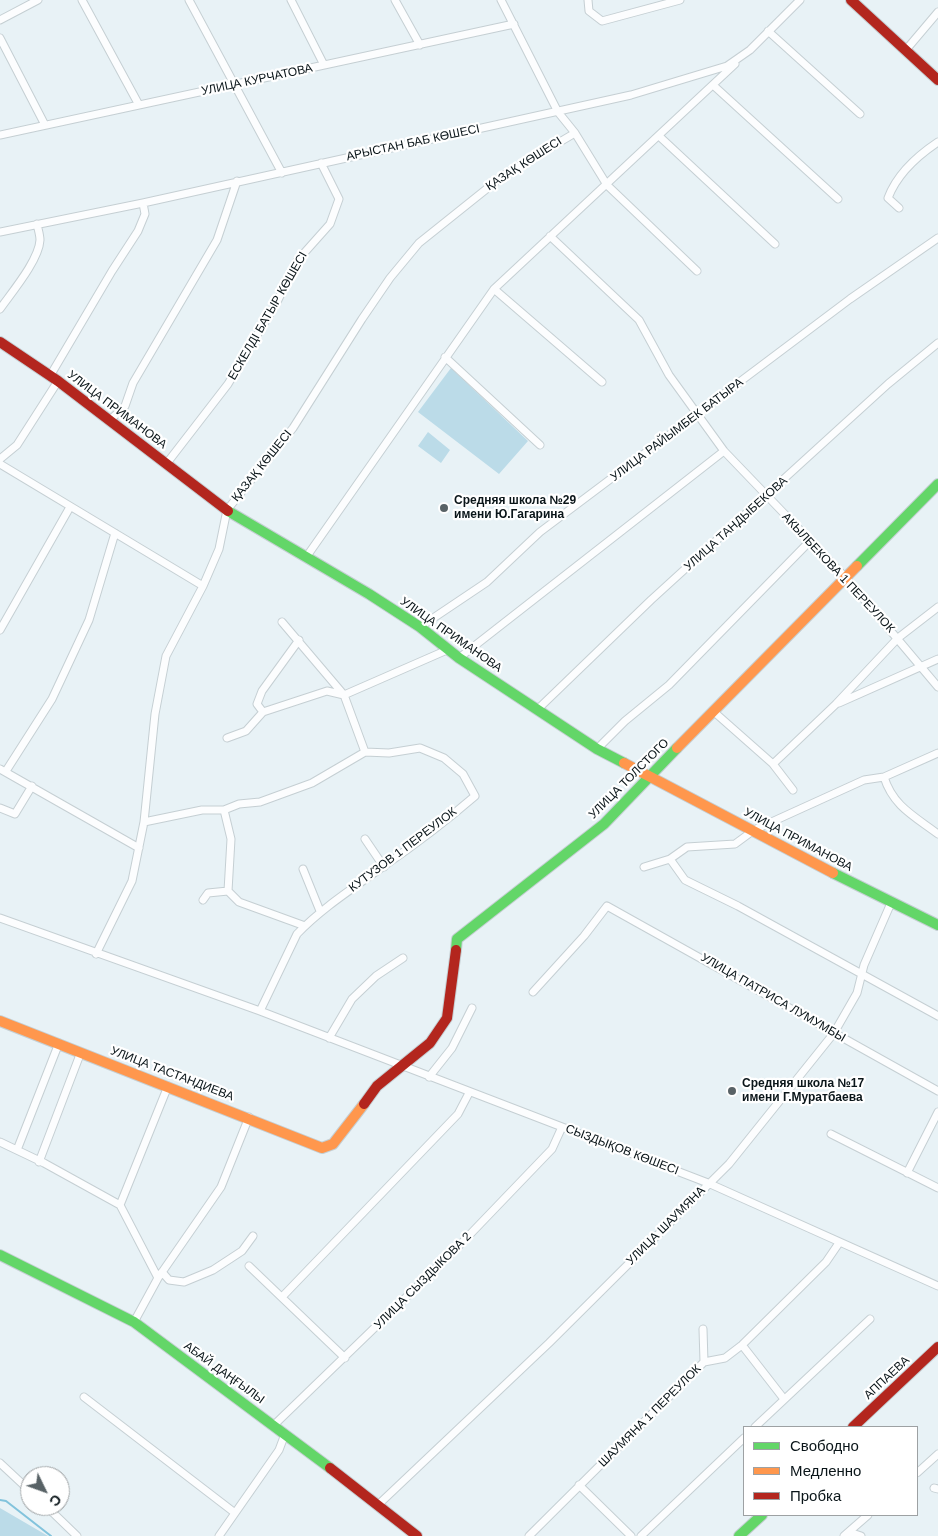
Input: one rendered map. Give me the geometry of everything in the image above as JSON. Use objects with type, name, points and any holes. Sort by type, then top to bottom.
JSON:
[{"type":"street","points":[[0,20],[38,0]]},
{"type":"street","points":[[82,0],[139,105]]},
{"type":"street","points":[[189,0],[282,173]]},
{"type":"street","points":[[291,0],[324,66]]},
{"type":"street","points":[[395,0],[420,45]]},
{"type":"street","points":[[501,0],[558,112],[575,133],[607,185],[697,270]]},
{"type":"street","points":[[588,0],[589,11],[602,21],[680,0]]},
{"type":"street","name":"АРЫСТАН БАБ КӨШЕСІ","points":[[0,232],[282,173],[631,95],[727,66],[750,50],[800,0]]},
{"type":"street","points":[[851,0],[938,80]]},
{"type":"street","points":[[905,51],[938,12]]},
{"type":"street","name":"УЛИЦА КУРЧАТОВА","points":[[0,135],[514,24]]},
{"type":"street","points":[[768,30],[860,114]]},
{"type":"street","points":[[0,38],[45,125]]},
{"type":"street","points":[[307,556],[494,289],[750,50]]},
{"type":"street","points":[[713,85],[838,199]]},
{"type":"street","name":"ҚАЗАҚ КӨШЕСІ","points":[[96,954],[132,880],[144,822],[155,714],[166,656],[204,586],[219,549],[227,510],[293,428],[362,318],[390,278],[419,243],[504,175],[575,133]]},
{"type":"street","points":[[659,136],[775,244]]},
{"type":"street","points":[[899,208],[888,198],[893,186],[919,155],[938,142]]},
{"type":"street","name":"ЕСКЕЛДІ БАТЫР КӨШЕСІ","points":[[167,463],[228,384],[277,302],[298,261],[330,224],[335,215],[339,199],[321,163]]},
{"type":"street","points":[[109,421],[125,406],[138,376],[217,240],[237,181]]},
{"type":"street","points":[[0,459],[17,445],[112,271],[138,231],[145,214],[143,203]]},
{"type":"street","points":[[0,309],[23,278],[31,262],[40,241],[37,224]]},
{"type":"street","name":"АКЫЛБЕКОВА 1 ПЕРЕУЛОК","points":[[550,236],[639,320],[669,375],[724,451],[846,578],[898,638],[920,668],[938,687]]},
{"type":"street","name":"УЛИЦА РАЙЫМБЕК БАТЫРА","points":[[420,627],[486,582],[540,532],[823,319],[938,238]]},
{"type":"street","points":[[494,289],[602,382]]},
{"type":"street","name":"УЛИЦА ПРИМАНОВА","points":[[0,342],[54,379],[227,510],[307,556],[420,627],[447,650],[452,651],[459,658],[597,749],[891,903],[938,925]]},
{"type":"street","name":"УЛИЦА ТАНДЫБЕКОВА","points":[[538,709],[651,600],[767,497],[888,384],[938,343]]},
{"type":"street","points":[[445,357],[540,445]]},
{"type":"street","points":[[459,658],[724,451]]},
{"type":"street","points":[[0,464],[204,586]]},
{"type":"street","name":"УЛИЦА ТОЛСТОГО","points":[[334,1144],[377,1086],[430,1043],[447,1018],[457,939],[478,920],[604,824],[938,484]]},
{"type":"street","points":[[0,630],[70,507]]},
{"type":"street","points":[[115,532],[89,620],[52,699],[3,770],[139,848]]},
{"type":"street","points":[[597,749],[624,721],[669,685],[811,540]]},
{"type":"street","points":[[774,764],[836,704],[898,638],[938,607]]},
{"type":"street","points":[[144,822],[202,810],[224,810],[239,804],[260,802],[312,783],[365,752],[344,695],[282,622]]},
{"type":"street","points":[[263,712],[257,704],[262,691],[299,640]]},
{"type":"street","points":[[227,738],[246,731],[263,712],[327,691],[344,695],[447,650]]},
{"type":"street","points":[[836,704],[938,659]]},
{"type":"street","points":[[857,682],[868,690]]},
{"type":"street","points":[[713,711],[774,764],[793,790]]},
{"type":"street","name":"КУТУЗОВ 1 ПЕРЕУЛОК","points":[[260,1011],[297,934],[320,911],[384,866],[475,796],[463,774],[444,758],[420,748],[390,753],[365,752]]},
{"type":"street","points":[[644,867],[670,859],[687,847],[735,844],[754,830],[864,780],[884,777],[938,753]]},
{"type":"street","points":[[884,777],[889,793],[900,805],[938,834]]},
{"type":"street","points":[[0,808],[15,814],[32,786]]},
{"type":"street","points":[[224,810],[231,839],[228,891]]},
{"type":"street","points":[[364,839],[384,866]]},
{"type":"street","points":[[670,859],[685,880],[729,901],[938,1016]]},
{"type":"street","points":[[303,869],[320,911]]},
{"type":"street","points":[[203,900],[208,893],[228,891],[240,902],[305,926]]},
{"type":"street","name":"УЛИЦА ШАУМЯНА","points":[[379,1504],[549,1343],[729,1164],[834,1033],[856,993],[863,975],[864,965],[891,903]]},
{"type":"street","name":"УЛИЦА ПАТРИСА ЛУМУМБЫ","points":[[533,992],[584,936],[607,906],[938,1091]]},
{"type":"street","name":"СЫЗДЫҚОВ КӨШЕСІ","points":[[0,918],[96,954],[260,1011],[469,1093],[708,1183],[938,1286]]},
{"type":"street","points":[[329,1038],[352,1000],[376,976],[404,958]]},
{"type":"street","points":[[429,1077],[452,1048],[472,1008]]},
{"type":"street","name":"УЛИЦА ТАСТАНДИЕВА","points":[[0,1021],[248,1117],[322,1148],[334,1144]]},
{"type":"street","points":[[17,1150],[60,1043]]},
{"type":"street","points":[[39,1162],[81,1052]]},
{"type":"street","points":[[120,1205],[168,1086]]},
{"type":"street","points":[[282,1297],[458,1114],[469,1093]]},
{"type":"street","points":[[907,1173],[938,1112]]},
{"type":"street","points":[[134,1322],[160,1275],[221,1187],[248,1117]]},
{"type":"street","name":"УЛИЦА СЫЗДЫКОВА 2","points":[[274,1425],[455,1250],[552,1149],[562,1128]]},
{"type":"street","points":[[831,1134],[938,1188]]},
{"type":"street","points":[[0,1142],[44,1163],[120,1205],[160,1275],[169,1280],[184,1282],[213,1270],[242,1251],[253,1236]]},
{"type":"street","name":"ШАУМЯНА 1 ПЕРЕУЛОК","points":[[529,1536],[704,1362],[725,1358],[742,1345],[826,1262],[839,1243]]},
{"type":"street","name":"АБАЙ ДАҢҒЫЛЫ","points":[[0,1255],[134,1322],[379,1504],[417,1536]]},
{"type":"street","points":[[249,1266],[345,1358]]},
{"type":"street","points":[[756,1426],[870,1319]]},
{"type":"street","points":[[704,1328],[704,1362]]},
{"type":"street","points":[[742,1345],[784,1400]]},
{"type":"street","name":"АППАЕВА","points":[[853,1426],[938,1347]]},
{"type":"street","points":[[84,1397],[235,1512]]},
{"type":"street","points":[[221,1535],[279,1450],[285,1434]]},
{"type":"street","points":[[641,1536],[743,1439]]},
{"type":"street","points":[[918,1472],[938,1454]]},
{"type":"street","points":[[0,1463],[20,1482]]},
{"type":"street","points":[[579,1485],[631,1536]]},
{"type":"street","points":[[56,1516],[77,1536]]},
{"type":"street","points":[[740,1536],[761,1516]]},
{"type":"street","points":[[847,1534],[867,1516]]},
{"type":"street","points":[[847,1534],[861,1536]]},
{"type":"shaded area","points":[[451,368],[528,441],[499,474],[418,412]]},
{"type":"shaded area","points":[[428,432],[450,450],[441,463],[418,446]]},
{"type":"shaded area","points":[[0,1508],[48,1536],[0,1536]]},
{"type":"waterway","points":[[0,1500],[6,1501],[51,1536]]},
{"type":"traffic: fast","points":[[857,566],[938,484]]},
{"type":"traffic: fast","points":[[228,511],[369,594],[420,627],[459,658],[597,749],[624,763]]},
{"type":"traffic: fast","points":[[456,950],[457,939],[604,824],[677,748]]},
{"type":"traffic: fast","points":[[833,873],[938,925]]},
{"type":"traffic: fast","points":[[0,1255],[134,1322],[330,1468]]},
{"type":"traffic: fast","points":[[739,1536],[761,1516]]},
{"type":"traffic: slow","points":[[677,748],[857,566]]},
{"type":"traffic: slow","points":[[624,763],[833,873]]},
{"type":"traffic: slow","points":[[0,1021],[322,1148],[333,1144],[364,1104]]},
{"type":"traffic: jam","points":[[851,0],[938,80]]},
{"type":"traffic: jam","points":[[0,342],[58,381],[228,511]]},
{"type":"traffic: jam","points":[[364,1104],[377,1086],[430,1043],[447,1018],[456,950]]},
{"type":"traffic: jam","points":[[854,1426],[938,1347]]},
{"type":"traffic: jam","points":[[330,1468],[417,1536]]},
{"type":"place","name":"Средняя школа №29 имени Ю.Гагарина","points":[[444,508]]},
{"type":"place","name":"Средняя школа №17 имени Г.Муратбаева","points":[[732,1091]]}]
